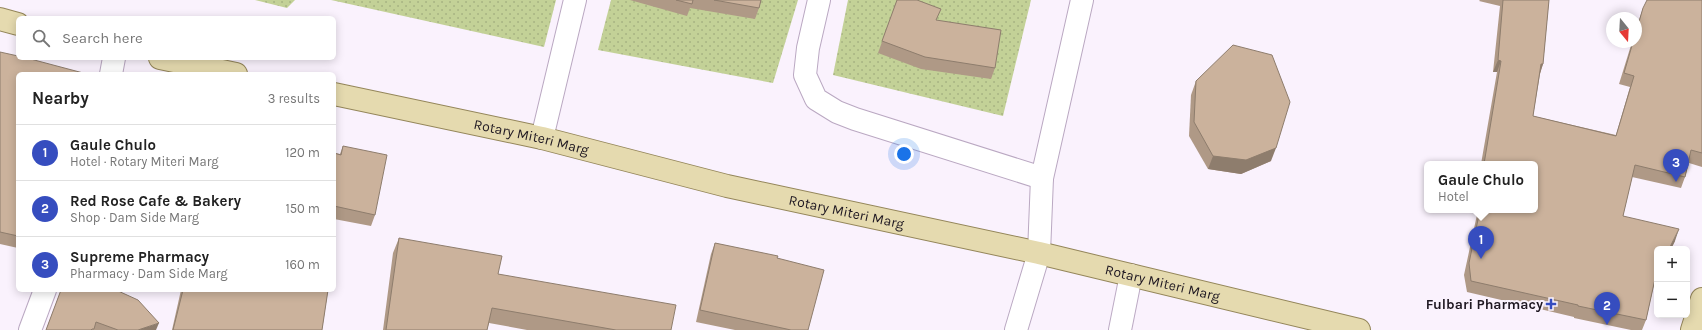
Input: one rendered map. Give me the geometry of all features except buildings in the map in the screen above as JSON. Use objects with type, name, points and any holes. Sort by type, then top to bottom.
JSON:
[{"type":"main road","points":[[0,19],[16,23]]},
{"type":"main road","points":[[170,60],[226,72]]},
{"type":"main road","name":"Rotary Miteri Marg","points":[[336,94],[542,138],[727,186],[1040,253],[1131,275],[1309,324],[1358,330]]},
{"type":"main road","points":[[1692,330],[1702,300]]},
{"type":"street","points":[[542,138],[575,0]]},
{"type":"street","points":[[819,0],[808,48],[805,74],[816,100],[837,112],[854,118],[1042,178]]},
{"type":"street","points":[[1016,330],[1040,253],[1042,178],[1082,0]]},
{"type":"street","points":[[111,72],[114,60]]},
{"type":"street","points":[[1120,330],[1131,275]]},
{"type":"street","points":[[30,330],[44,292]]},
{"type":"green space","points":[[255,0],[295,0],[287,8]]},
{"type":"green space","points":[[331,0],[556,0],[544,47]]},
{"type":"green space","points":[[611,0],[798,0],[773,83],[598,50]]},
{"type":"green space","points":[[848,0],[1031,0],[1003,116],[833,75]]},
{"type":"place","name":"Supreme Pharmacy","points":[[1676,182]]},
{"type":"place","name":"Gaule Chulo","points":[[1481,259]]},
{"type":"place","name":"Fulbari Pharmacy","points":[[1551,304]]},
{"type":"place","name":"Red Rose Cafe & Bakery","points":[[1607,325]]}]
